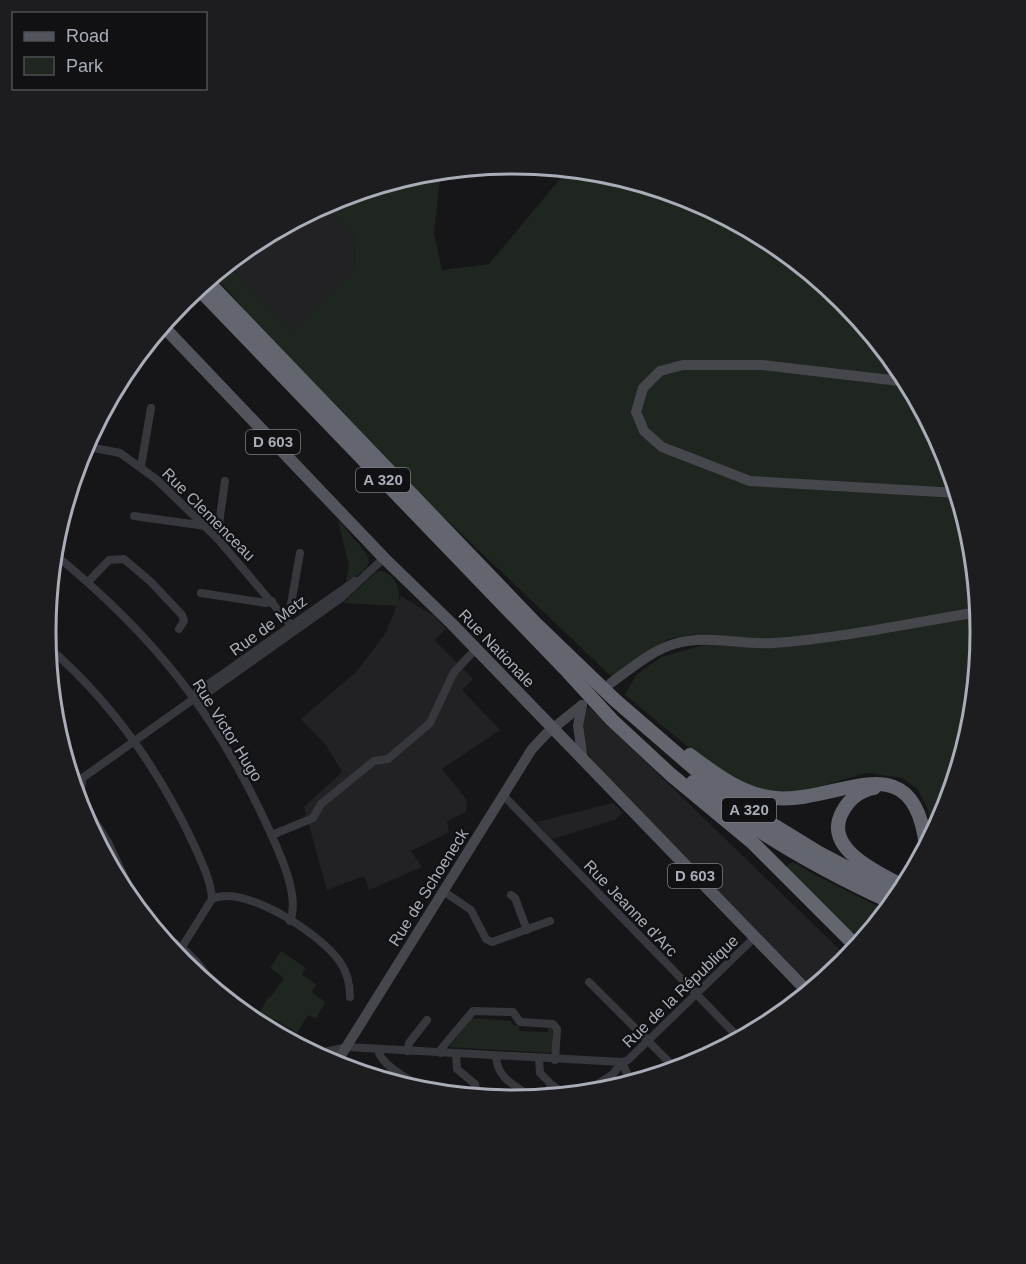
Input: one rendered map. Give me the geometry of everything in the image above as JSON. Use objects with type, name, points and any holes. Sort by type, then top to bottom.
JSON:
[{"type":"highway","name":"A 320","points":[[213,287],[535,623],[615,700],[704,777],[762,818],[819,853],[890,890]]},
{"type":"highway","name":"A 320","points":[[204,294],[568,672],[608,710],[696,785],[756,827],[814,863],[884,899]]},
{"type":"highway","points":[[568,672],[612,720],[670,774],[752,842],[851,941]]},
{"type":"highway","points":[[615,700],[741,789],[776,798],[801,796],[869,783],[886,784],[899,789],[910,799],[922,822],[924,833]]},
{"type":"highway","points":[[896,882],[860,862],[847,850],[840,837],[839,822],[842,812],[849,801],[861,792],[877,788],[897,793],[913,810],[921,839]]},
{"type":"main road","name":"Rue Nationale","points":[[168,331],[384,558],[803,986]]},
{"type":"main road","points":[[895,380],[762,365],[684,364],[660,371],[643,388],[636,412],[644,431],[662,447],[750,481],[948,492]]},
{"type":"main road","points":[[611,683],[655,653],[682,643],[717,640],[772,643],[795,641],[970,613]]},
{"type":"main road","name":"Rue de Schoeneck","points":[[341,1056],[532,748],[552,728],[582,705],[578,726],[583,760]]},
{"type":"street","points":[[141,466],[151,408]]},
{"type":"street","name":"Rue Clemenceau","points":[[94,448],[120,453],[141,466],[206,526],[290,624]]},
{"type":"street","points":[[217,538],[225,480]]},
{"type":"street","points":[[134,516],[206,526]]},
{"type":"street","points":[[290,624],[290,610],[300,553]]},
{"type":"street","name":"Rue de Metz","points":[[81,779],[195,698],[203,696],[268,645],[290,624],[305,619],[355,586],[384,558]]},
{"type":"street","name":"Rue Victor Hugo","points":[[61,560],[137,629],[195,698],[243,774],[272,835],[292,892],[294,903],[290,921]]},
{"type":"street","points":[[88,582],[109,560],[124,560],[151,582],[182,615],[184,621],[179,629]]},
{"type":"street","points":[[201,593],[266,603],[272,601]]},
{"type":"street","points":[[272,835],[313,818],[321,804],[374,761],[388,759],[430,723],[454,672],[476,650]]},
{"type":"street","points":[[56,655],[90,689],[133,741],[180,816],[206,873],[212,890],[210,901],[182,947]]},
{"type":"street","points":[[81,779],[82,783]]},
{"type":"street","name":"Rue Jeanne d'Arc","points":[[503,795],[734,1032]]},
{"type":"street","points":[[443,891],[471,910],[488,940],[494,942],[550,921]]},
{"type":"street","points":[[510,895],[515,898],[527,930]]},
{"type":"street","points":[[210,901],[218,896],[246,899],[272,910],[315,936],[336,955],[342,965],[347,977],[350,997]]},
{"type":"street","name":"Rue de la République","points":[[602,1081],[648,1042],[755,937]]},
{"type":"street","points":[[179,945],[202,968]]},
{"type":"street","points":[[589,982],[669,1062]]},
{"type":"street","points":[[441,1053],[441,1049],[472,1011],[513,1012],[520,1022],[553,1024],[558,1029],[555,1060]]},
{"type":"street","points":[[408,1051],[409,1043],[427,1020]]},
{"type":"street","points":[[329,1051],[347,1047],[496,1057],[622,1062],[628,1075]]},
{"type":"street","points":[[378,1050],[379,1055],[388,1066],[403,1076]]},
{"type":"street","points":[[456,1054],[457,1069],[475,1084],[476,1088]]},
{"type":"street","points":[[496,1057],[497,1070],[521,1090]]},
{"type":"street","points":[[539,1059],[540,1073],[556,1088]]},
{"type":"street","points":[[549,1088],[552,1085]]},
{"type":"shaded area","points":[[331,212],[354,235],[355,271],[293,332],[233,270],[284,236]]},
{"type":"shaded area","points":[[401,596],[433,615],[446,629],[434,640],[473,679],[462,690],[500,730],[442,769],[467,800],[466,812],[447,821],[449,832],[411,851],[422,867],[369,890],[364,876],[327,890],[304,807],[342,772],[326,745],[301,719],[357,671],[385,634]]},
{"type":"shaded area","points":[[589,707],[841,951],[837,956],[807,982],[595,767],[585,746],[582,731],[586,710]]},
{"type":"shaded area","points":[[613,803],[623,812],[615,820],[552,839],[536,822]]},
{"type":"green space","points":[[562,177],[602,183],[688,209],[742,236],[792,269],[815,288],[837,308],[876,353],[909,403],[936,457],[955,514],[967,572],[970,602],[970,662],[967,692],[955,750],[930,820],[928,809],[918,790],[903,778],[866,773],[788,796],[750,789],[716,770],[625,695],[636,675],[661,657],[703,645],[695,634],[668,639],[612,677],[371,448],[219,281],[233,270],[293,331],[355,270],[354,235],[331,212],[395,190],[440,180],[434,233],[442,270],[489,264]]},
{"type":"green space","points":[[338,520],[368,559],[366,568],[346,582],[349,565]]},
{"type":"green space","points":[[381,571],[391,576],[397,584],[398,606],[343,603],[375,573]]},
{"type":"green space","points":[[793,862],[879,907],[856,935],[787,870],[787,865]]},
{"type":"green space","points":[[281,951],[306,968],[302,975],[316,984],[312,992],[325,1002],[316,1019],[308,1015],[297,1033],[259,1012],[284,978],[270,968]]},
{"type":"green space","points":[[472,1018],[511,1021],[513,1025],[519,1026],[520,1031],[548,1032],[548,1028],[552,1028],[552,1051],[549,1053],[449,1047]]}]
